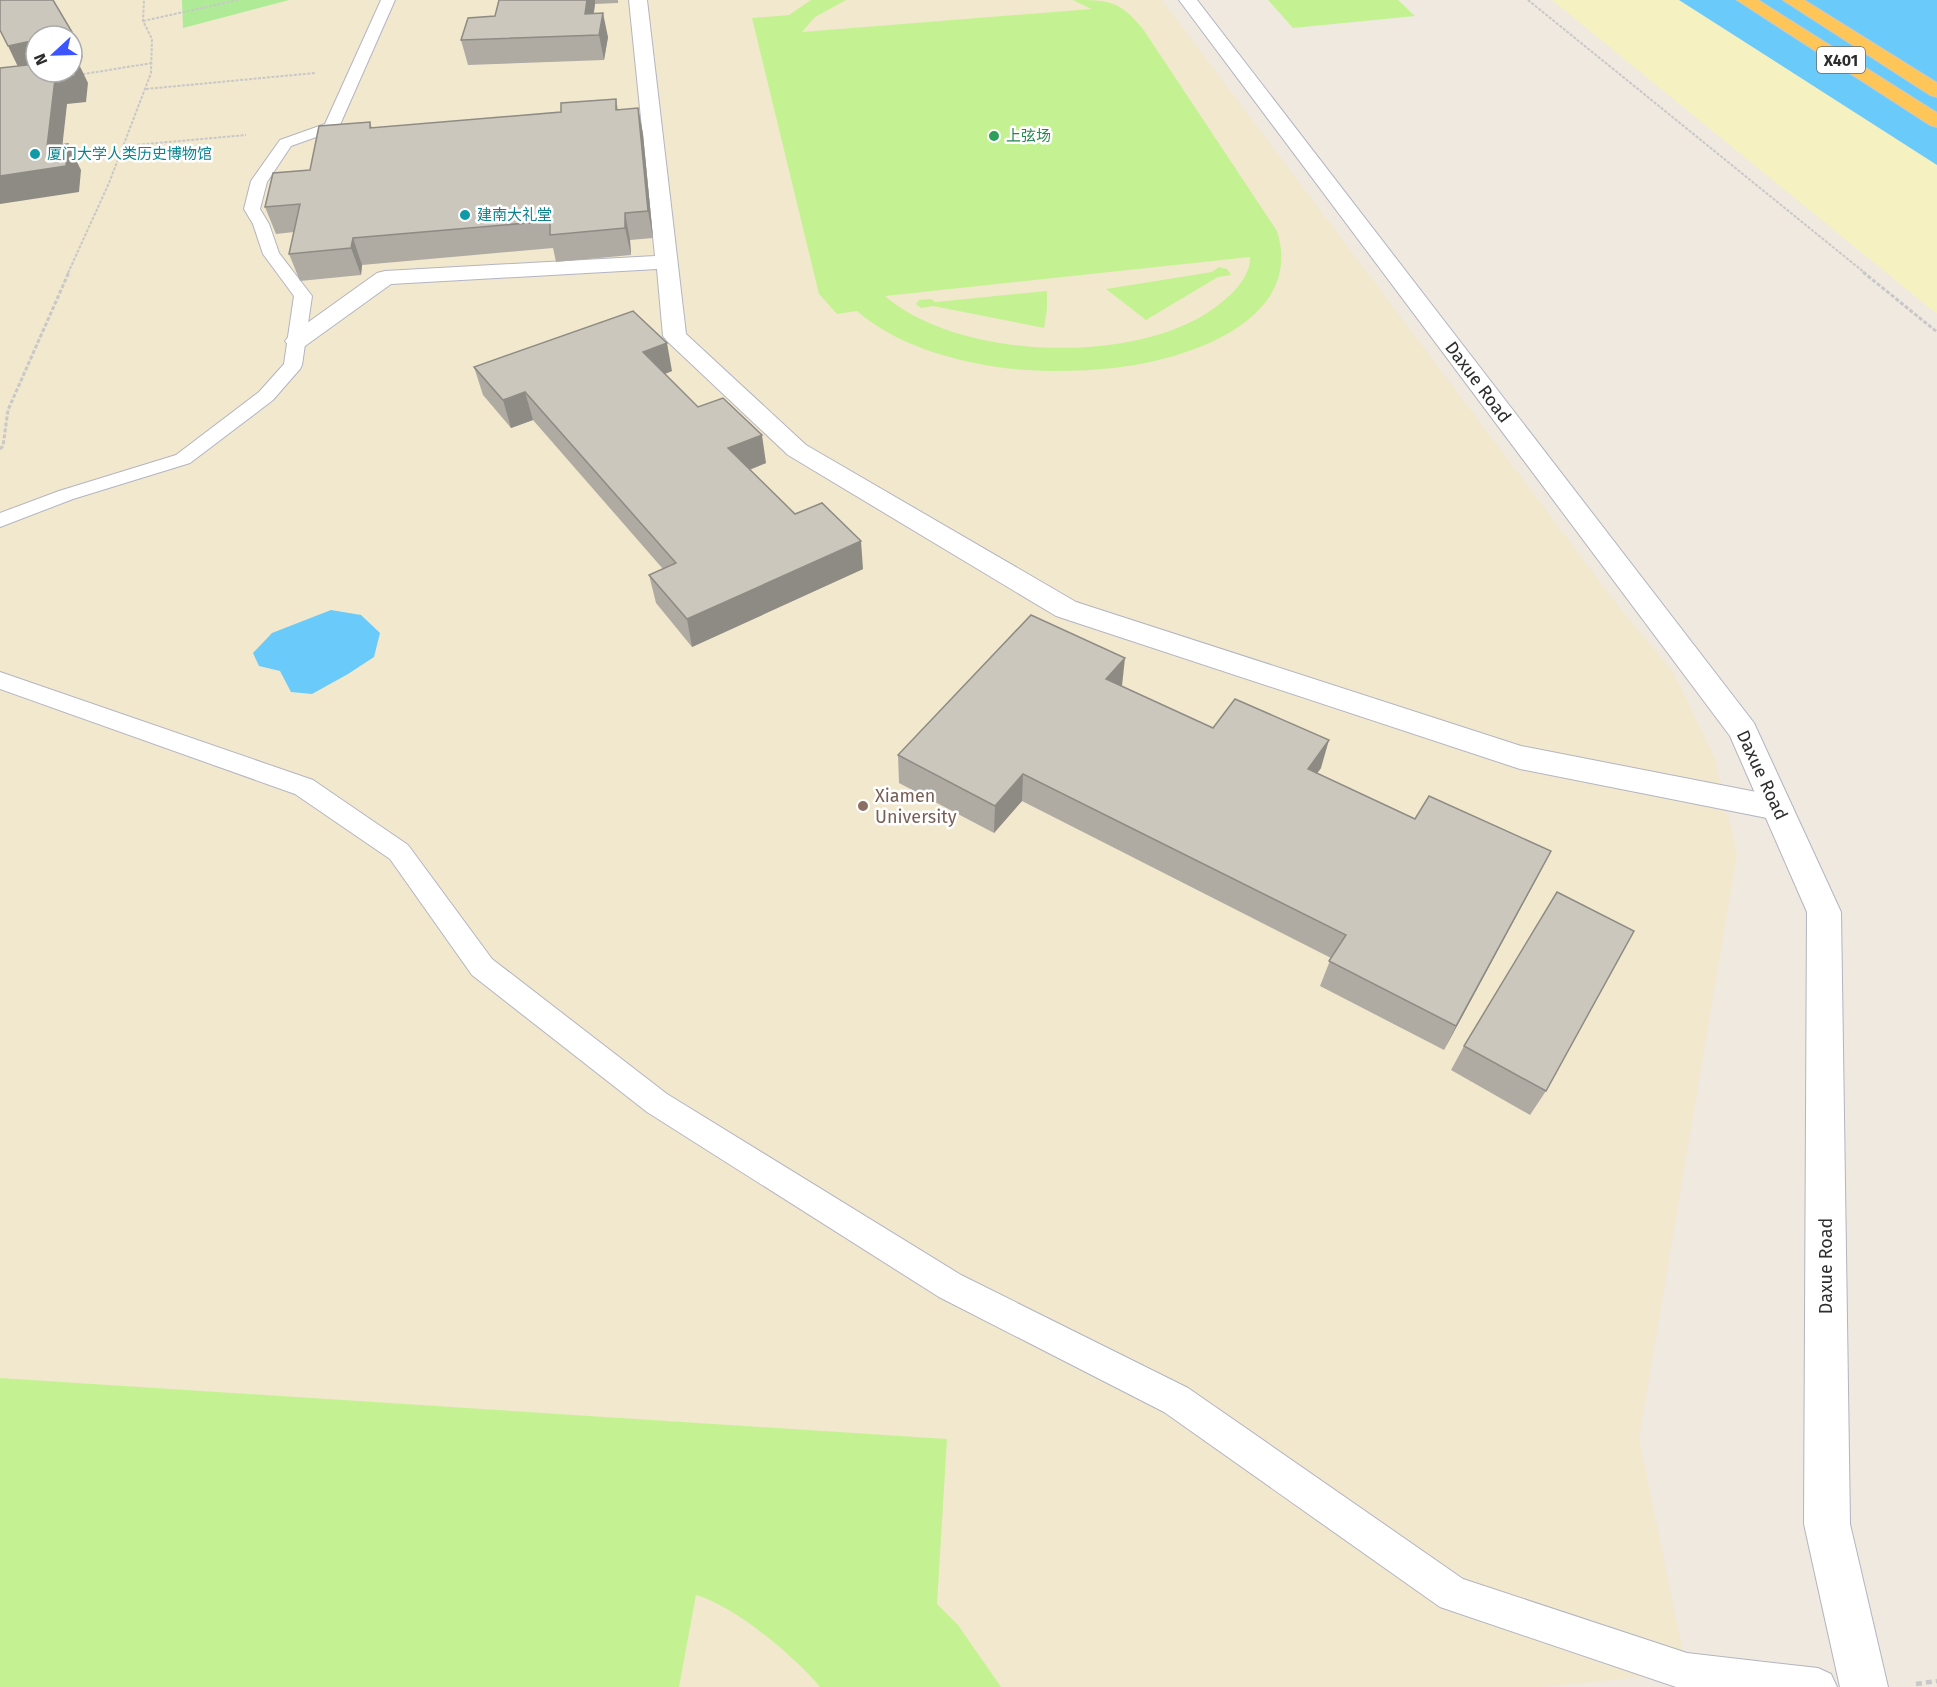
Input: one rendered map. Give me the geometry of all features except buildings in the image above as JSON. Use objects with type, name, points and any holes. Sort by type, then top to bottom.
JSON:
[{"type":"highway","name":"X401","points":[[1746,0],[1937,121]]},
{"type":"highway","name":"X401","points":[[1792,0],[1937,91]]},
{"type":"street","points":[[638,0],[675,336],[797,450],[1066,609],[1520,757],[1777,808]]},
{"type":"street","name":"Daxue Road","points":[[1188,0],[1743,731],[1824,912],[1827,1524],[1864,1687]]},
{"type":"street","points":[[297,341],[385,278],[667,262]]},
{"type":"lane","points":[[0,520],[66,495],[183,459],[266,396],[293,365],[303,296],[271,254],[261,224],[252,209],[259,181],[275,161],[285,143],[331,127],[388,0]]},
{"type":"lane","points":[[0,681],[304,787],[399,852],[482,968],[657,1103],[950,1286],[1176,1400],[1452,1594],[1687,1672],[1818,1687]]},
{"type":"path","points":[[0,449],[3,446],[8,410],[22,375],[124,146],[152,73],[152,39],[143,21],[144,0]]},
{"type":"path","points":[[143,21],[238,0]]},
{"type":"path","points":[[1528,0],[1937,332]]},
{"type":"path","points":[[84,74],[152,63]]},
{"type":"path","points":[[146,89],[357,69]]},
{"type":"path","points":[[124,146],[250,135]]},
{"type":"shaded area","name":"Xiamen University","points":[[0,0],[1162,0],[1619,607],[1673,672],[1715,758],[1737,854],[1639,1438],[1687,1672],[1543,1687],[0,1687]]},
{"type":"green space","points":[[182,0],[289,0],[183,28]]},
{"type":"green space","points":[[811,0],[846,0],[815,17],[802,32],[1091,9],[1073,0],[1096,0],[1120,7],[1143,29],[1277,231],[1281,263],[1273,290],[1256,312],[1232,331],[1203,346],[1141,364],[1086,370],[1045,371],[1004,368],[965,361],[907,342],[872,323],[857,311],[837,314],[819,294],[752,18],[789,15]],"holes":[[[1250,257],[1245,277],[1232,293],[1189,323],[1148,338],[1101,346],[1053,348],[1004,344],[958,334],[918,318],[885,296]]]},
{"type":"green space","points":[[1268,0],[1398,0],[1415,16],[1293,28]]},
{"type":"green space","points":[[1219,267],[1227,269],[1231,275],[1218,277],[1146,320],[1106,289],[1212,272]]},
{"type":"green space","points":[[1047,291],[1044,328],[933,306],[921,308],[916,304],[919,300],[931,299],[935,302]]},
{"type":"green space","points":[[0,1378],[947,1439],[937,1604],[958,1625],[1001,1687],[820,1687],[780,1647],[746,1621],[696,1595],[679,1687],[0,1687]]},
{"type":"sand","points":[[1552,0],[1679,0],[1937,165],[1937,314]]},
{"type":"water","points":[[1679,0],[1937,0],[1937,165]]},
{"type":"water","points":[[331,610],[361,615],[380,633],[374,657],[312,694],[291,692],[280,671],[259,666],[253,653],[272,633]]},
{"type":"place","name":"上弦场","points":[[994,136]]},
{"type":"place","name":"厦门大学人类历史博物馆","points":[[35,154]]},
{"type":"place","name":"建南大礼堂","points":[[465,215]]},
{"type":"place","name":"Xiamen University","points":[[863,806]]}]
